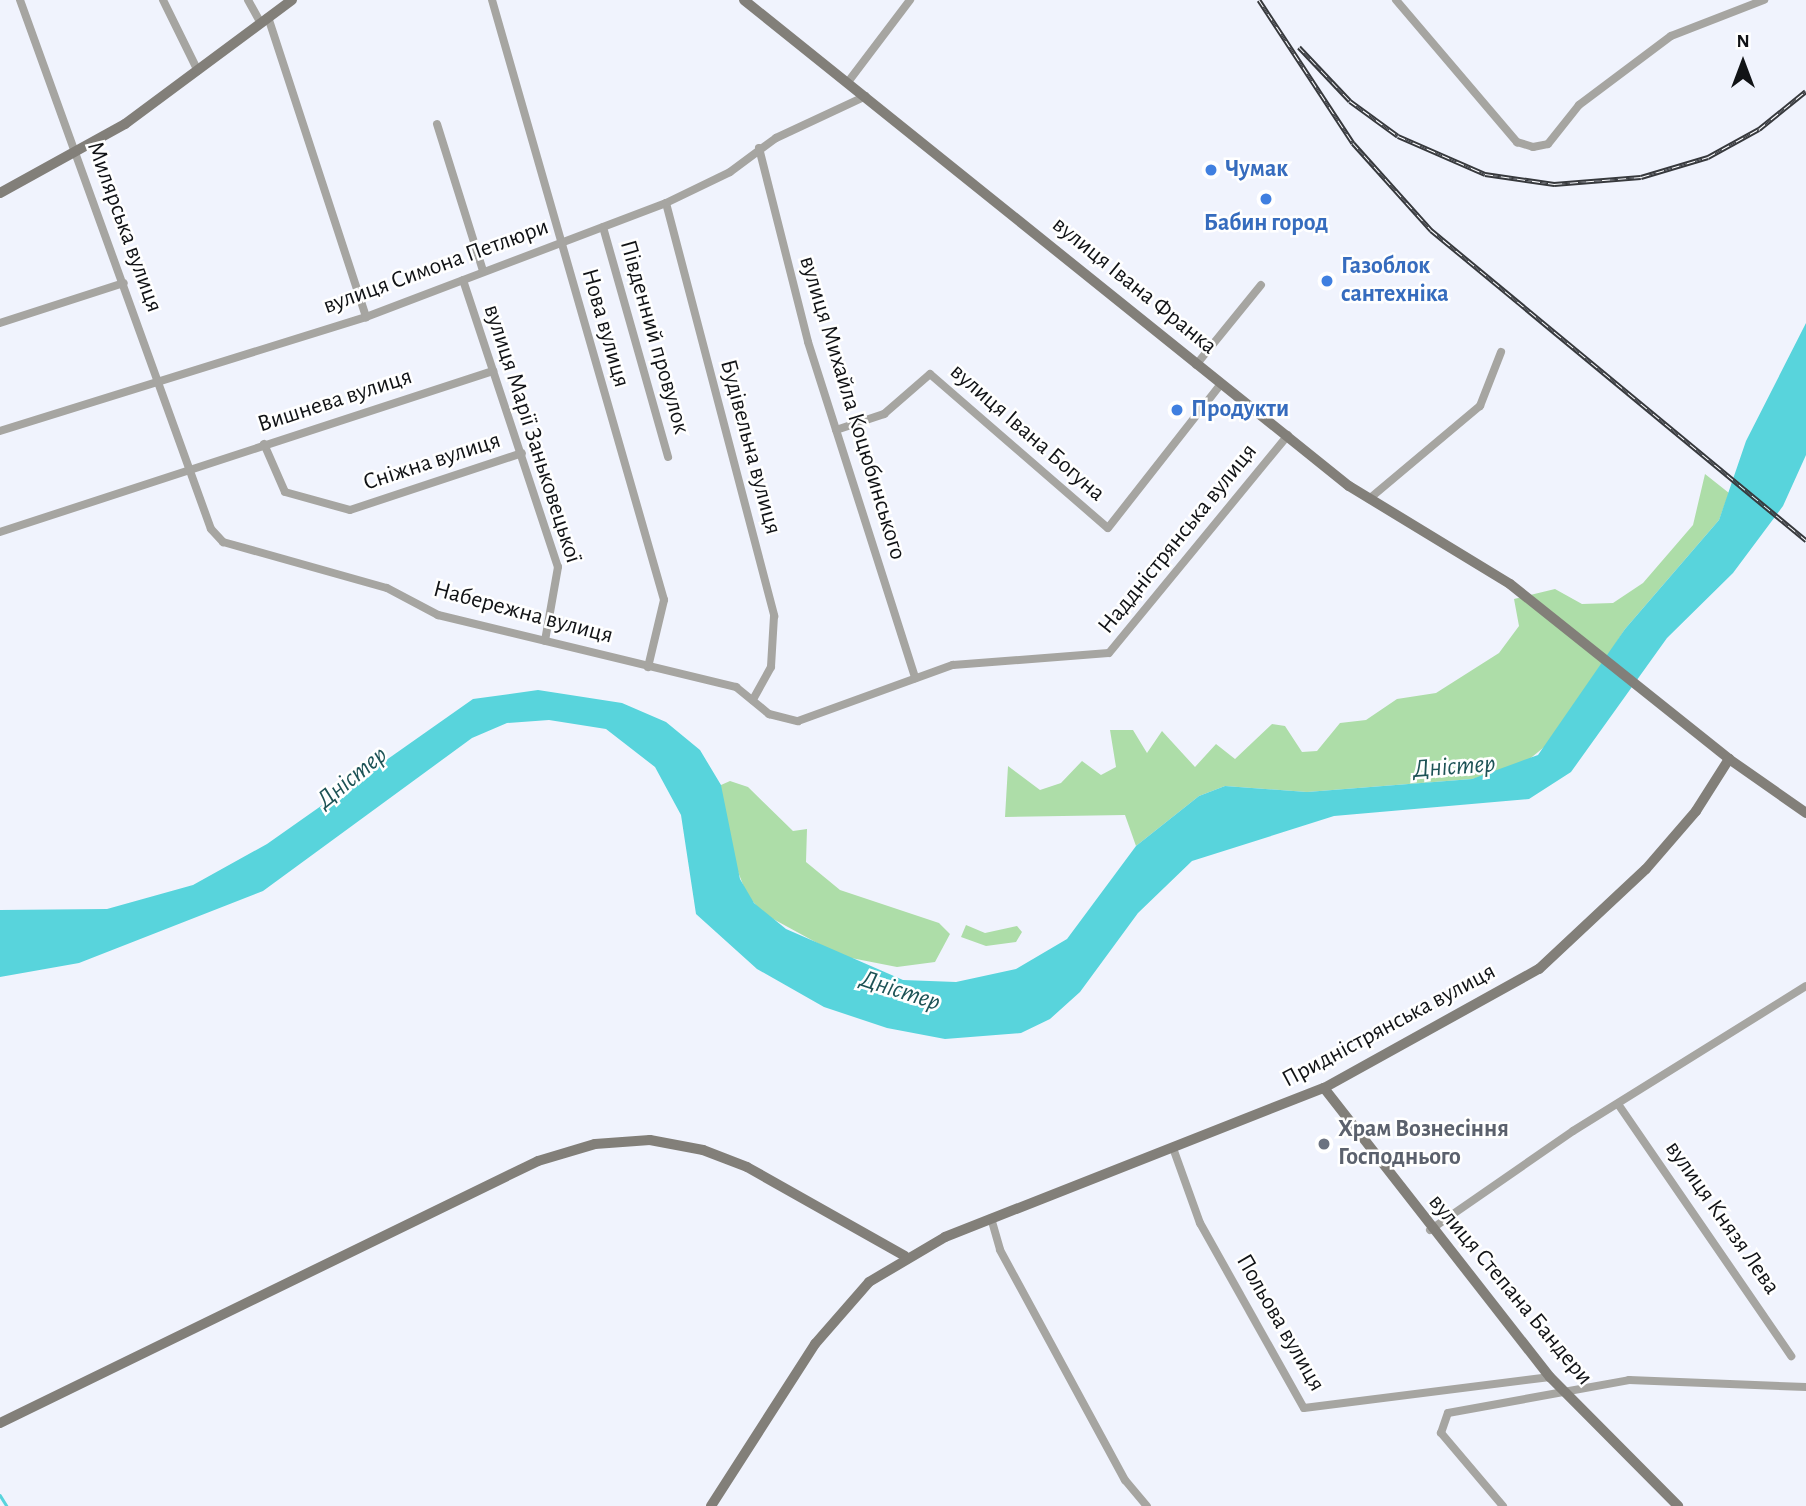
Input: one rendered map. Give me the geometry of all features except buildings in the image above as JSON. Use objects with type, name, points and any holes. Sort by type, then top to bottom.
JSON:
[{"type":"main road","points":[[0,193],[77,154],[198,71],[292,0]]},
{"type":"main road","name":"вулиця Івана Франка","points":[[744,0],[1196,365],[1369,499],[1510,584],[1729,759]]},
{"type":"main road","points":[[1729,759],[1806,813]]},
{"type":"main road","name":"Придністрянська вулиця","points":[[711,1506],[815,1344],[869,1282],[905,1256],[991,1218],[1324,1088],[1539,969],[1646,869],[1696,811],[1729,759]]},
{"type":"main road","name":"вулиця Степана Бандери","points":[[1324,1088],[1430,1230],[1550,1377],[1678,1506]]},
{"type":"main road","points":[[0,1423],[538,1161],[595,1144],[650,1140],[703,1150],[747,1167],[905,1256]]},
{"type":"street","name":"Милярська вулиця","points":[[20,0],[124,283],[188,468]]},
{"type":"street","points":[[163,0],[198,71]]},
{"type":"street","points":[[248,0],[265,20],[366,317]]},
{"type":"street","name":"Нова вулиця","points":[[492,0],[664,600],[648,667]]},
{"type":"street","points":[[848,82],[910,0]]},
{"type":"street","points":[[1396,0],[1517,142],[1532,147],[1548,144],[1579,105],[1671,36],[1764,0]]},
{"type":"street","name":"вулиця Симона Петлюри","points":[[0,431],[366,317],[666,203],[730,172],[759,148],[866,96]]},
{"type":"street","points":[[437,124],[483,271]]},
{"type":"street","name":"вулиця Михайла Коцюбинського","points":[[759,148],[836,430],[915,678]]},
{"type":"street","name":"Будівельна вулиця","points":[[666,203],[774,616],[771,667],[753,700]]},
{"type":"street","name":"Південний провулок","points":[[603,227],[668,457]]},
{"type":"street","name":"вулиця Марії Заньковецької","points":[[463,280],[558,567],[545,642]]},
{"type":"street","points":[[0,324],[124,283]]},
{"type":"street","points":[[1196,365],[1261,285]]},
{"type":"street","points":[[1369,499],[1480,406],[1501,352]]},
{"type":"street","name":"Вишнева вулиця","points":[[0,532],[264,443],[493,371]]},
{"type":"street","name":"вулиця Івана Богуна","points":[[836,430],[884,414],[930,374],[1108,528],[1221,384]]},
{"type":"street","name":"Наддністрянська вулиця","points":[[769,714],[815,719],[915,678],[977,661],[1109,653],[1288,435]]},
{"type":"street","name":"Сніжна вулиця","points":[[264,443],[285,492],[350,510],[522,453]]},
{"type":"street","name":"Набережна вулиця","points":[[188,468],[211,529],[223,542],[387,588],[438,615],[736,687],[769,714]]},
{"type":"street","points":[[1430,1230],[1618,1104],[1806,986]]},
{"type":"street","name":"вулиця Князя Лева","points":[[1618,1104],[1791,1356]]},
{"type":"street","name":"Польова вулиця","points":[[1173,1148],[1200,1223],[1304,1408],[1431,1397],[1550,1377]]},
{"type":"street","points":[[991,1218],[1000,1250],[1125,1480],[1147,1506]]},
{"type":"street","points":[[1503,1506],[1441,1433],[1442,1418],[1454,1410],[1629,1380],[1806,1387]]},
{"type":"green space","points":[[1705,474],[1729,493],[1719,520],[1625,629],[1554,739],[1521,766],[1472,779],[1307,792],[1225,786],[1199,796],[1136,846],[1125,815],[1005,817],[1008,766],[1040,790],[1061,783],[1082,761],[1101,775],[1116,767],[1110,730],[1133,730],[1147,753],[1162,731],[1195,767],[1216,744],[1235,759],[1272,724],[1285,726],[1302,752],[1317,751],[1340,723],[1366,720],[1397,699],[1436,693],[1499,653],[1519,626],[1514,599],[1555,589],[1582,604],[1613,603],[1643,583],[1693,525]]},
{"type":"green space","points":[[730,781],[748,787],[793,831],[807,829],[806,862],[840,890],[939,923],[950,934],[935,962],[897,967],[841,956],[764,914],[747,895],[735,864],[721,796],[721,785]]},
{"type":"green space","points":[[966,925],[985,933],[1017,926],[1022,932],[1016,942],[986,946],[961,937]]},
{"type":"water","name":"Дністер","points":[[1806,323],[1806,455],[1783,506],[1733,573],[1667,638],[1571,772],[1529,799],[1334,816],[1192,861],[1138,913],[1080,992],[1050,1019],[1021,1033],[945,1039],[887,1028],[824,1007],[757,969],[696,914],[681,815],[655,767],[606,729],[549,720],[507,723],[472,738],[263,891],[79,963],[0,977],[0,910],[107,909],[193,885],[267,844],[473,699],[538,690],[622,703],[666,722],[700,750],[721,785],[740,879],[754,903],[786,929],[903,980],[956,982],[1016,969],[1067,939],[1136,846],[1199,796],[1225,786],[1307,792],[1472,779],[1538,755],[1625,629],[1719,520],[1746,441]]},
{"type":"waterway","points":[[0,1495],[7,1506]]},
{"type":"railway","points":[[1259,0],[1353,143],[1431,230],[1806,540]]},
{"type":"railway","points":[[1299,47],[1350,101],[1398,136],[1485,174],[1554,184],[1641,177],[1708,157],[1759,129],[1806,91]]},
{"type":"place","name":"Чумак","points":[[1211,170]]},
{"type":"place","name":"Бабин город","points":[[1266,199]]},
{"type":"place","name":"Газоблок сантехніка","points":[[1327,281]]},
{"type":"place","name":"Продукти","points":[[1177,410]]},
{"type":"place","name":"Храм Вознесіння Господнього","points":[[1324,1144]]}]
